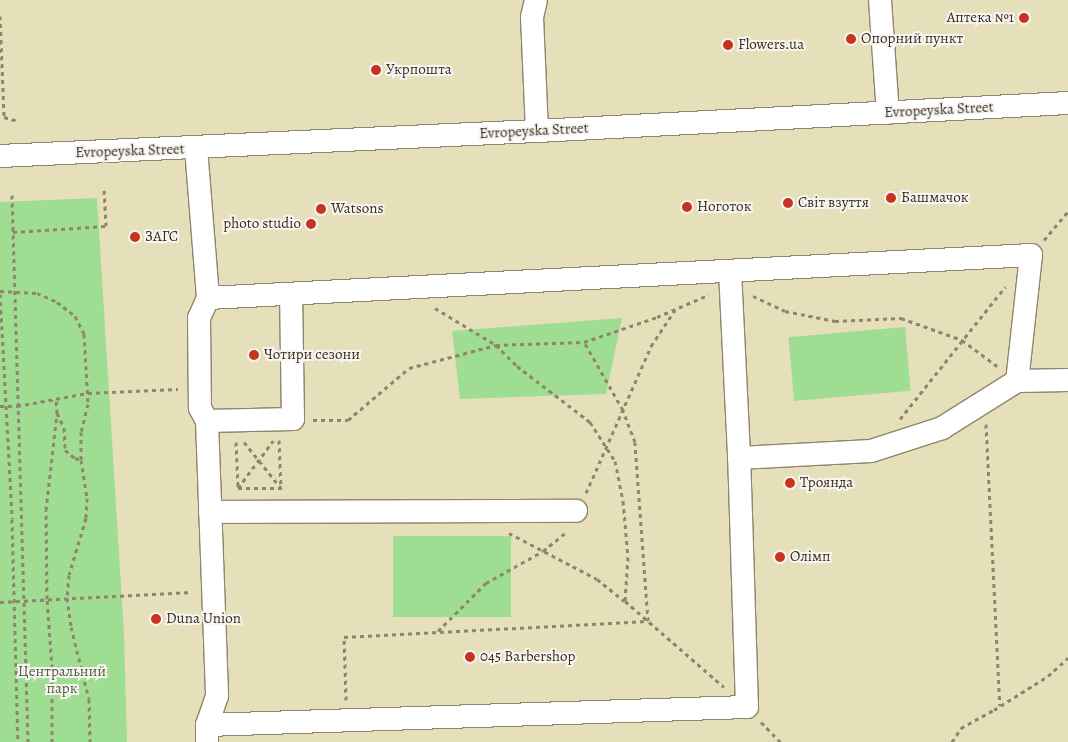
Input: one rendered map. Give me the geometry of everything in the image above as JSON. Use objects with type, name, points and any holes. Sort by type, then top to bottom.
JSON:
[{"type":"street","points":[[536,0],[532,18],[537,131]]},
{"type":"street","points":[[880,0],[888,113]]},
{"type":"street","name":"Evropeyska Street","points":[[0,156],[196,148],[1068,103]]},
{"type":"street","points":[[196,148],[208,298],[199,318],[199,388],[200,408],[207,421],[216,696],[207,733],[347,720],[747,707],[739,458],[730,278]]},
{"type":"street","points":[[208,298],[402,288],[730,278],[1032,255],[1017,380]]},
{"type":"street","points":[[207,421],[236,427],[293,419],[291,294]]},
{"type":"street","points":[[739,458],[871,451],[942,428],[1017,380],[1068,380]]},
{"type":"street","points":[[210,512],[576,511]]},
{"type":"path","points":[[0,16],[4,117],[18,121]]},
{"type":"path","points":[[13,232],[106,226],[104,190]]},
{"type":"path","points":[[12,195],[28,742]]},
{"type":"path","points":[[1032,255],[1068,211]]},
{"type":"path","points":[[293,419],[348,420],[409,368],[496,345],[584,342],[676,309],[730,278],[785,311],[835,320],[900,318],[962,340],[1017,380]]},
{"type":"path","points":[[895,424],[1006,286]]},
{"type":"path","points":[[402,288],[496,345],[517,366],[590,422],[615,461],[623,501],[628,557],[625,601]]},
{"type":"path","points":[[18,742],[14,601],[2,406],[0,293],[16,291],[37,293],[57,302],[75,316],[84,334],[88,393],[81,432],[81,460],[87,498],[86,518],[69,575],[67,598],[71,626],[89,699],[90,742]]},
{"type":"path","points":[[438,632],[486,583],[543,551],[567,532],[596,474],[651,346],[676,309]]},
{"type":"path","points":[[584,342],[623,410],[635,442],[648,621]]},
{"type":"path","points":[[2,406],[17,406],[88,393],[199,388]]},
{"type":"path","points":[[52,742],[52,662],[47,600],[46,510],[57,413],[56,398]]},
{"type":"path","points":[[984,401],[1000,706]]},
{"type":"path","points":[[57,413],[64,428],[64,450],[74,458],[81,460]]},
{"type":"path","points":[[236,427],[281,488]]},
{"type":"path","points":[[236,427],[238,488]]},
{"type":"path","points":[[238,488],[258,459],[279,434],[282,512]]},
{"type":"path","points":[[238,488],[281,488]]},
{"type":"path","points":[[501,529],[597,580],[625,601],[747,707],[780,742]]},
{"type":"path","points":[[0,602],[213,591]]},
{"type":"path","points":[[347,720],[344,637],[648,621]]},
{"type":"path","points":[[952,742],[961,728],[1048,676],[1068,658]]},
{"type":"green space","name":"Центральний парк","points":[[97,198],[124,635],[127,742],[0,742],[0,202]]},
{"type":"green space","points":[[622,318],[606,394],[460,399],[452,331]]},
{"type":"green space","points":[[905,327],[911,391],[794,401],[788,337]]},
{"type":"green space","points":[[393,536],[511,536],[511,617],[393,617]]},
{"type":"place","name":"Аптека №1","points":[[1024,18]]},
{"type":"place","name":"Опорний пункт","points":[[851,39]]},
{"type":"place","name":"Flowers.ua","points":[[728,45]]},
{"type":"place","name":"Укрпошта","points":[[376,70]]},
{"type":"place","name":"Башмачок","points":[[891,198]]},
{"type":"place","name":"Світ взуття","points":[[788,203]]},
{"type":"place","name":"Ноготок","points":[[687,207]]},
{"type":"place","name":"Watsons","points":[[321,209]]},
{"type":"place","name":"photo studio","points":[[311,224]]},
{"type":"place","name":"ЗАГС","points":[[135,237]]},
{"type":"place","name":"Чотири сезони","points":[[254,355]]},
{"type":"place","name":"Троянда","points":[[790,483]]},
{"type":"place","name":"Олімп","points":[[780,557]]},
{"type":"place","name":"Duna Union","points":[[156,619]]},
{"type":"place","name":"045 Barbershop","points":[[470,657]]}]
